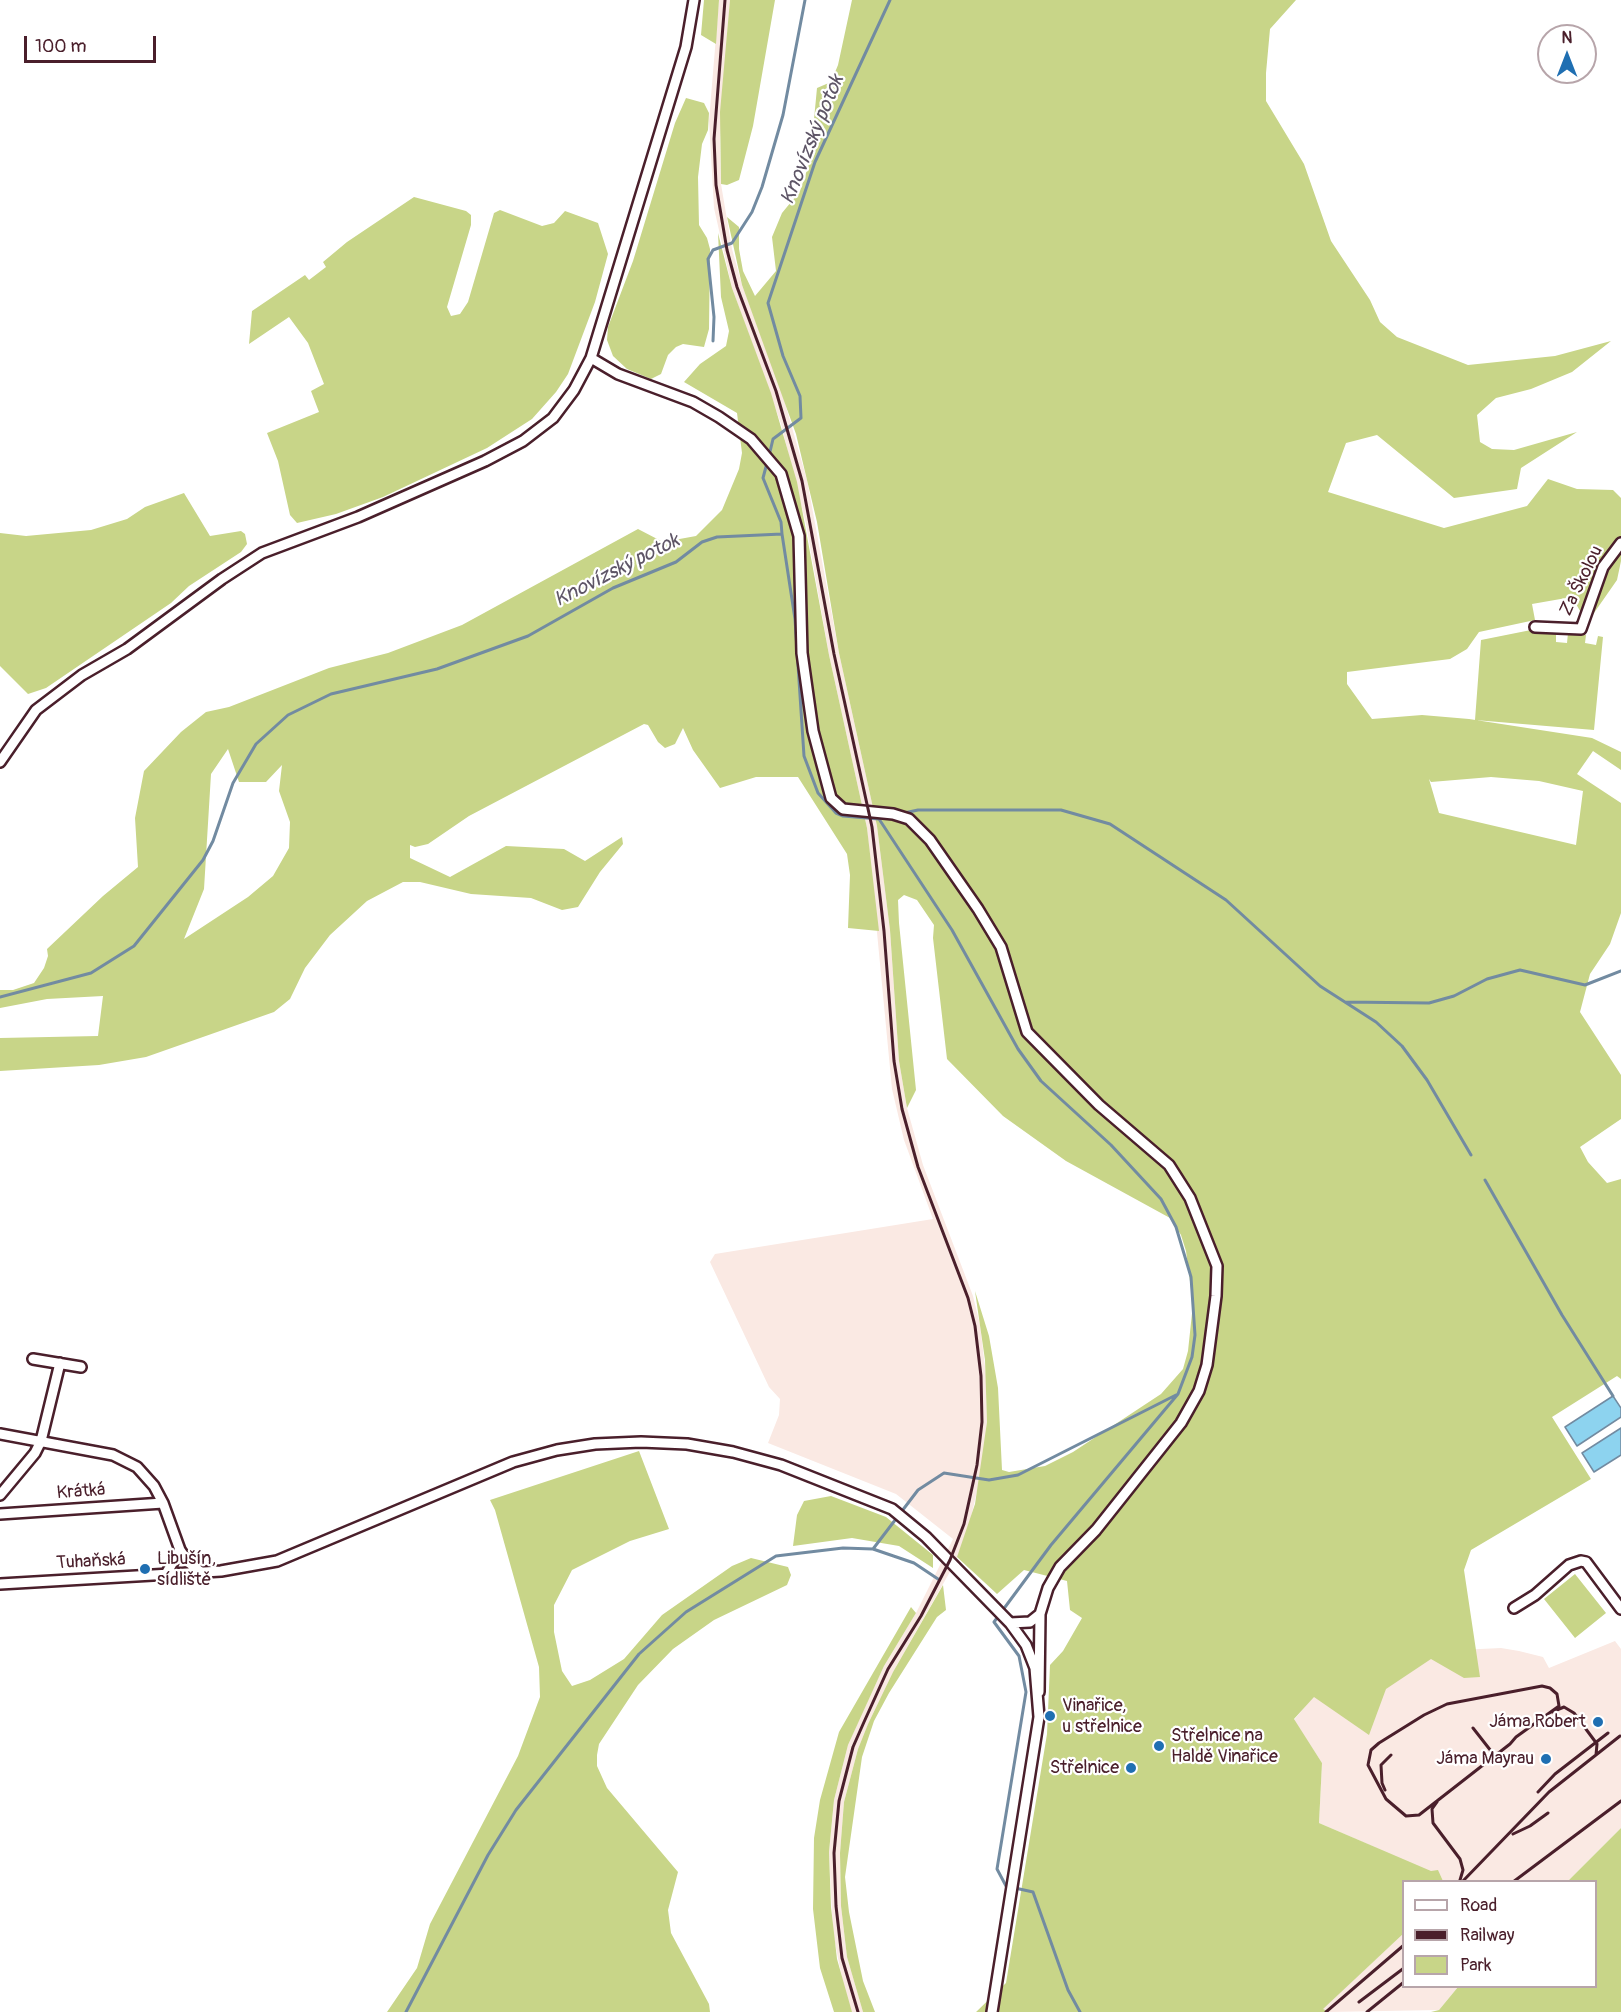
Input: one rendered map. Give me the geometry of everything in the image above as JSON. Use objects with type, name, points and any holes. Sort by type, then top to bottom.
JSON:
[{"type":"street","points":[[0,762],[36,710],[82,675],[127,649],[222,579],[262,553],[358,517],[485,462],[524,441],[553,418],[574,390],[591,358],[686,47],[694,0]]},
{"type":"street","points":[[591,358],[618,374],[693,402],[719,417],[751,439],[781,474],[799,536],[802,653],[813,731],[831,798],[843,809],[893,813],[909,819],[930,840],[978,909],[1000,947],[1027,1032],[1099,1105],[1168,1165],[1190,1198],[1217,1266],[1216,1296],[1207,1365],[1199,1391],[1181,1423],[1096,1530],[1059,1568],[1048,1588],[1040,1614],[1042,1663],[1035,1748],[992,2012]]},
{"type":"street","name":"Za Školou","points":[[1535,627],[1581,629],[1603,567],[1621,543]]},
{"type":"street","points":[[33,1359],[81,1367]]},
{"type":"street","points":[[0,1495],[35,1453],[42,1441],[60,1363]]},
{"type":"street","points":[[0,1434],[100,1451],[126,1460],[146,1475],[163,1503],[180,1550],[188,1562],[201,1572]]},
{"type":"street","name":"Tuhaňská","points":[[0,1584],[221,1571],[277,1561],[513,1462],[557,1450],[641,1442],[687,1444],[733,1452],[782,1465],[892,1509],[926,1537],[1007,1620],[1029,1651],[1039,1692]]},
{"type":"street","name":"Krátká","points":[[0,1514],[163,1503]]},
{"type":"street","points":[[166,1574],[180,1550]]},
{"type":"street","points":[[1514,1608],[1535,1595],[1569,1565],[1581,1561],[1586,1562],[1621,1609]]},
{"type":"street","points":[[1007,1620],[1030,1622],[1040,1614]]},
{"type":"shaded area","points":[[719,0],[730,0],[720,139],[721,184],[732,249],[742,285],[781,389],[807,480],[839,653],[877,826],[890,930],[899,1061],[907,1108],[923,1165],[973,1296],[980,1325],[986,1375],[987,1422],[983,1465],[969,1526],[955,1563],[893,1672],[868,1724],[858,1749],[844,1802],[840,1853],[841,1906],[847,1957],[863,2012],[852,2012],[845,1993],[833,1933],[829,1852],[834,1800],[848,1745],[859,1720],[884,1666],[916,1613],[953,1539],[896,1494],[768,1443],[779,1415],[780,1399],[769,1387],[710,1262],[715,1254],[933,1219],[904,1140],[892,1089],[867,828],[829,655],[806,524],[781,424],[732,288],[714,208],[709,121]]},
{"type":"shaded area","points":[[1615,1641],[1621,1649],[1621,1828],[1569,1880],[1442,1880],[1438,1871],[1430,1880],[1381,1850],[1319,1823],[1322,1763],[1294,1720],[1313,1697],[1383,1685],[1438,1651],[1501,1648],[1543,1657],[1549,1668]]},
{"type":"shaded area","points":[[1402,1935],[1402,1988],[1457,1988],[1439,2010],[1329,2012],[1322,2009]]},
{"type":"green space","points":[[704,0],[719,0],[716,44],[701,35]]},
{"type":"green space","points":[[730,0],[775,0],[753,126],[739,180],[727,185],[721,184],[720,112]]},
{"type":"green space","points":[[852,0],[1296,0],[1270,29],[1266,101],[1304,164],[1331,241],[1370,300],[1380,322],[1397,337],[1468,365],[1555,356],[1611,341],[1572,372],[1531,389],[1496,398],[1477,415],[1480,442],[1492,449],[1514,450],[1577,432],[1521,468],[1517,489],[1454,498],[1377,435],[1346,443],[1328,492],[1444,528],[1527,506],[1548,479],[1577,489],[1613,490],[1621,498],[1621,561],[1617,580],[1587,623],[1572,597],[1532,604],[1535,620],[1479,632],[1467,649],[1450,659],[1347,672],[1347,684],[1372,719],[1422,715],[1469,719],[1592,738],[1621,752],[1621,770],[1593,751],[1577,774],[1621,803],[1621,913],[1610,944],[1590,974],[1580,1012],[1621,1075],[1621,1119],[1580,1147],[1588,1162],[1607,1183],[1621,1179],[1621,1379],[1617,1376],[1552,1417],[1591,1479],[1471,1550],[1464,1570],[1480,1677],[1464,1678],[1431,1659],[1386,1689],[1369,1735],[1314,1697],[1294,1719],[1322,1763],[1319,1823],[1431,1871],[1438,1870],[1443,1880],[1402,1880],[1402,1935],[1323,2009],[1329,2012],[976,2012],[1006,1983],[1047,1734],[1050,1665],[1063,1651],[1082,1618],[1070,1610],[1067,1581],[1024,1570],[997,1594],[957,1557],[975,1504],[987,1422],[985,1360],[975,1291],[989,1336],[998,1388],[1002,1470],[1009,1472],[1045,1466],[1073,1452],[1161,1394],[1183,1369],[1188,1351],[1193,1304],[1186,1251],[1181,1235],[1170,1218],[1066,1161],[1003,1116],[947,1059],[933,938],[934,925],[917,900],[904,895],[898,900],[899,923],[916,1090],[907,1108],[899,1061],[890,930],[877,826],[839,653],[817,522],[796,434],[742,285],[727,217],[739,227],[739,249],[743,271],[755,296],[776,271],[772,237],[782,213],[800,191],[810,161],[817,88],[831,82],[838,65]],"holes":[[[1491,777],[1539,781],[1583,791],[1576,845],[1439,813],[1429,779],[1431,782]]]},
{"type":"green space","points":[[686,98],[704,103],[709,113],[708,130],[702,144],[698,177],[699,225],[707,238],[710,249],[709,329],[704,347],[683,344],[676,347],[668,355],[661,374],[651,379],[627,369],[613,356],[607,340],[608,327],[633,261],[675,123]]},
{"type":"green space","points":[[414,197],[466,211],[471,215],[471,225],[447,307],[451,316],[460,314],[468,302],[494,213],[500,210],[542,226],[554,223],[565,211],[598,223],[608,254],[595,302],[568,374],[556,392],[532,419],[487,448],[383,497],[336,514],[297,523],[290,515],[278,461],[267,433],[319,412],[311,391],[324,384],[308,343],[289,317],[249,344],[252,311],[305,275],[309,280],[326,267],[323,262],[347,242]]},
{"type":"green space","points":[[718,233],[732,288],[771,393],[797,482],[829,655],[867,828],[879,931],[848,928],[850,875],[847,854],[798,777],[756,777],[720,788],[693,750],[683,728],[675,744],[665,748],[658,742],[648,725],[644,724],[469,816],[428,844],[415,847],[410,845],[410,858],[450,877],[506,846],[564,849],[585,861],[622,837],[623,844],[600,872],[578,907],[562,910],[531,898],[471,894],[420,882],[403,882],[367,901],[330,935],[305,968],[290,999],[274,1012],[146,1057],[99,1065],[0,1071],[0,1038],[98,1036],[103,996],[47,999],[0,1008],[0,990],[13,990],[34,983],[44,968],[48,956],[47,949],[103,896],[138,867],[135,818],[144,771],[181,732],[206,712],[229,707],[329,668],[388,653],[462,625],[638,529],[663,542],[696,536],[722,510],[739,469],[742,453],[737,413],[684,382],[700,364],[726,346],[729,331],[721,297]],"holes":[[[228,749],[239,782],[266,782],[282,765],[279,791],[290,822],[289,848],[273,876],[248,897],[184,939],[204,889],[211,774]]]},
{"type":"green space","points":[[184,493],[210,536],[241,531],[245,534],[247,544],[241,552],[189,586],[171,603],[46,688],[28,694],[0,666],[0,533],[26,536],[91,530],[127,519],[145,507]]},
{"type":"green space","points":[[1536,629],[1556,631],[1556,642],[1567,643],[1568,633],[1586,635],[1585,643],[1596,645],[1598,636],[1603,637],[1594,730],[1475,720],[1481,640]]},
{"type":"green space","points":[[639,1451],[669,1529],[630,1541],[572,1570],[554,1605],[554,1632],[562,1671],[572,1686],[590,1680],[624,1659],[662,1615],[732,1566],[751,1558],[788,1567],[791,1575],[787,1585],[714,1620],[673,1649],[638,1685],[599,1744],[597,1766],[607,1788],[678,1872],[668,1910],[671,1933],[709,2004],[710,2012],[387,2012],[417,1968],[430,1924],[518,1756],[540,1697],[539,1667],[495,1510],[490,1500]]},
{"type":"green space","points":[[831,1496],[886,1517],[933,1555],[933,1568],[899,1546],[852,1538],[793,1546],[797,1515],[804,1501]]},
{"type":"green space","points":[[1575,1574],[1606,1613],[1575,1638],[1544,1599]]},
{"type":"green space","points":[[943,1585],[946,1610],[937,1617],[889,1693],[874,1721],[862,1757],[845,1877],[849,1912],[863,1981],[875,2012],[863,2012],[847,1957],[841,1906],[840,1853],[844,1802],[858,1749],[868,1724],[893,1672]]},
{"type":"green space","points":[[911,1607],[916,1613],[884,1666],[848,1745],[834,1800],[829,1852],[831,1907],[837,1959],[852,2012],[834,2012],[820,1968],[813,1909],[814,1838],[820,1800],[839,1732]]},
{"type":"green space","points":[[1621,1828],[1621,2012],[1431,2012],[1439,2010],[1457,1988],[1597,1988],[1597,1880],[1569,1880]]},
{"type":"water","points":[[1613,1396],[1621,1408],[1621,1417],[1577,1446],[1565,1427]]},
{"type":"water","points":[[1621,1428],[1621,1455],[1594,1472],[1582,1453]]},
{"type":"waterway","points":[[713,341],[714,317],[708,259],[713,250],[732,243],[752,212],[762,187],[783,115],[805,0]]},
{"type":"waterway","name":"Knovízský potok","points":[[769,456],[773,439],[801,418],[800,396],[783,356],[768,303],[815,162],[890,0]]},
{"type":"waterway","name":"Knovízský potok","points":[[0,997],[91,973],[134,946],[203,860],[213,841],[233,783],[256,744],[288,715],[331,694],[437,669],[528,636],[613,588],[676,562],[702,542],[717,537],[782,534],[781,522],[763,478],[767,463]]},
{"type":"waterway","points":[[782,534],[795,619],[804,756],[818,793],[836,813],[843,816],[879,819],[952,930],[1018,1049],[1041,1081],[1111,1145],[1161,1199],[1176,1227],[1191,1277],[1195,1335],[1192,1357],[1178,1394],[1051,1545],[994,1622],[1019,1656],[1026,1692],[997,1869],[1006,1886],[1033,1892],[1068,1990],[1080,2012]]},
{"type":"waterway","points":[[904,813],[918,810],[1061,810],[1110,824],[1226,900],[1320,986],[1376,1022],[1402,1046],[1427,1080],[1471,1155]]},
{"type":"waterway","points":[[1345,1002],[1429,1003],[1454,996],[1487,979],[1520,970],[1585,985],[1621,971]]},
{"type":"waterway","points":[[1485,1180],[1562,1315],[1613,1396]]},
{"type":"waterway","points":[[406,2012],[488,1855],[516,1810],[639,1654],[686,1612],[776,1556],[843,1548],[873,1549],[918,1490],[944,1473],[989,1480],[1018,1475],[1176,1395]]},
{"type":"waterway","points":[[873,1549],[914,1563],[938,1579]]},
{"type":"railway","points":[[725,0],[714,139],[716,185],[727,250],[737,287],[776,391],[802,481],[834,654],[872,827],[884,931],[894,1061],[902,1109],[918,1167],[968,1298],[975,1326],[981,1376],[982,1422],[977,1465],[964,1524],[950,1560],[921,1616],[888,1669],[864,1722],[853,1747],[839,1801],[834,1853],[836,1906],[842,1958],[858,2012]]},
{"type":"railway","points":[[1542,1686],[1550,1688],[1557,1694],[1559,1706],[1516,1737],[1419,1815],[1406,1816],[1386,1799],[1368,1765],[1371,1750],[1379,1743],[1424,1715],[1447,1704],[1542,1686]]},
{"type":"railway","points":[[1552,1712],[1564,1707],[1574,1713],[1597,1744],[1596,1755]]},
{"type":"railway","points":[[1473,1728],[1491,1751],[1489,1763]]},
{"type":"railway","points":[[1538,1792],[1555,1774],[1608,1733]]},
{"type":"railway","points":[[1464,1880],[1549,1792],[1620,1736]]},
{"type":"railway","points":[[1385,1790],[1382,1783],[1381,1765],[1391,1755]]},
{"type":"railway","points":[[1516,1880],[1621,1801]]},
{"type":"railway","points":[[1437,1802],[1432,1809],[1433,1823],[1460,1859],[1463,1870],[1460,1880]]},
{"type":"railway","points":[[1513,1834],[1530,1826],[1548,1813]]},
{"type":"railway","points":[[1326,2012],[1402,1947]]},
{"type":"railway","points":[[1359,2002],[1402,1970]]},
{"type":"railway","points":[[1367,2012],[1402,1984]]},
{"type":"place","name":"Libušín, sídliště","points":[[145,1569]]},
{"type":"place","name":"Vinařice, u střelnice","points":[[1050,1716]]},
{"type":"place","name":"Jáma Robert","points":[[1598,1722]]},
{"type":"place","name":"Střelnice na Haldě Vinařice","points":[[1159,1746]]},
{"type":"place","name":"Jáma Mayrau","points":[[1546,1759]]},
{"type":"place","name":"Střelnice","points":[[1131,1768]]}]
